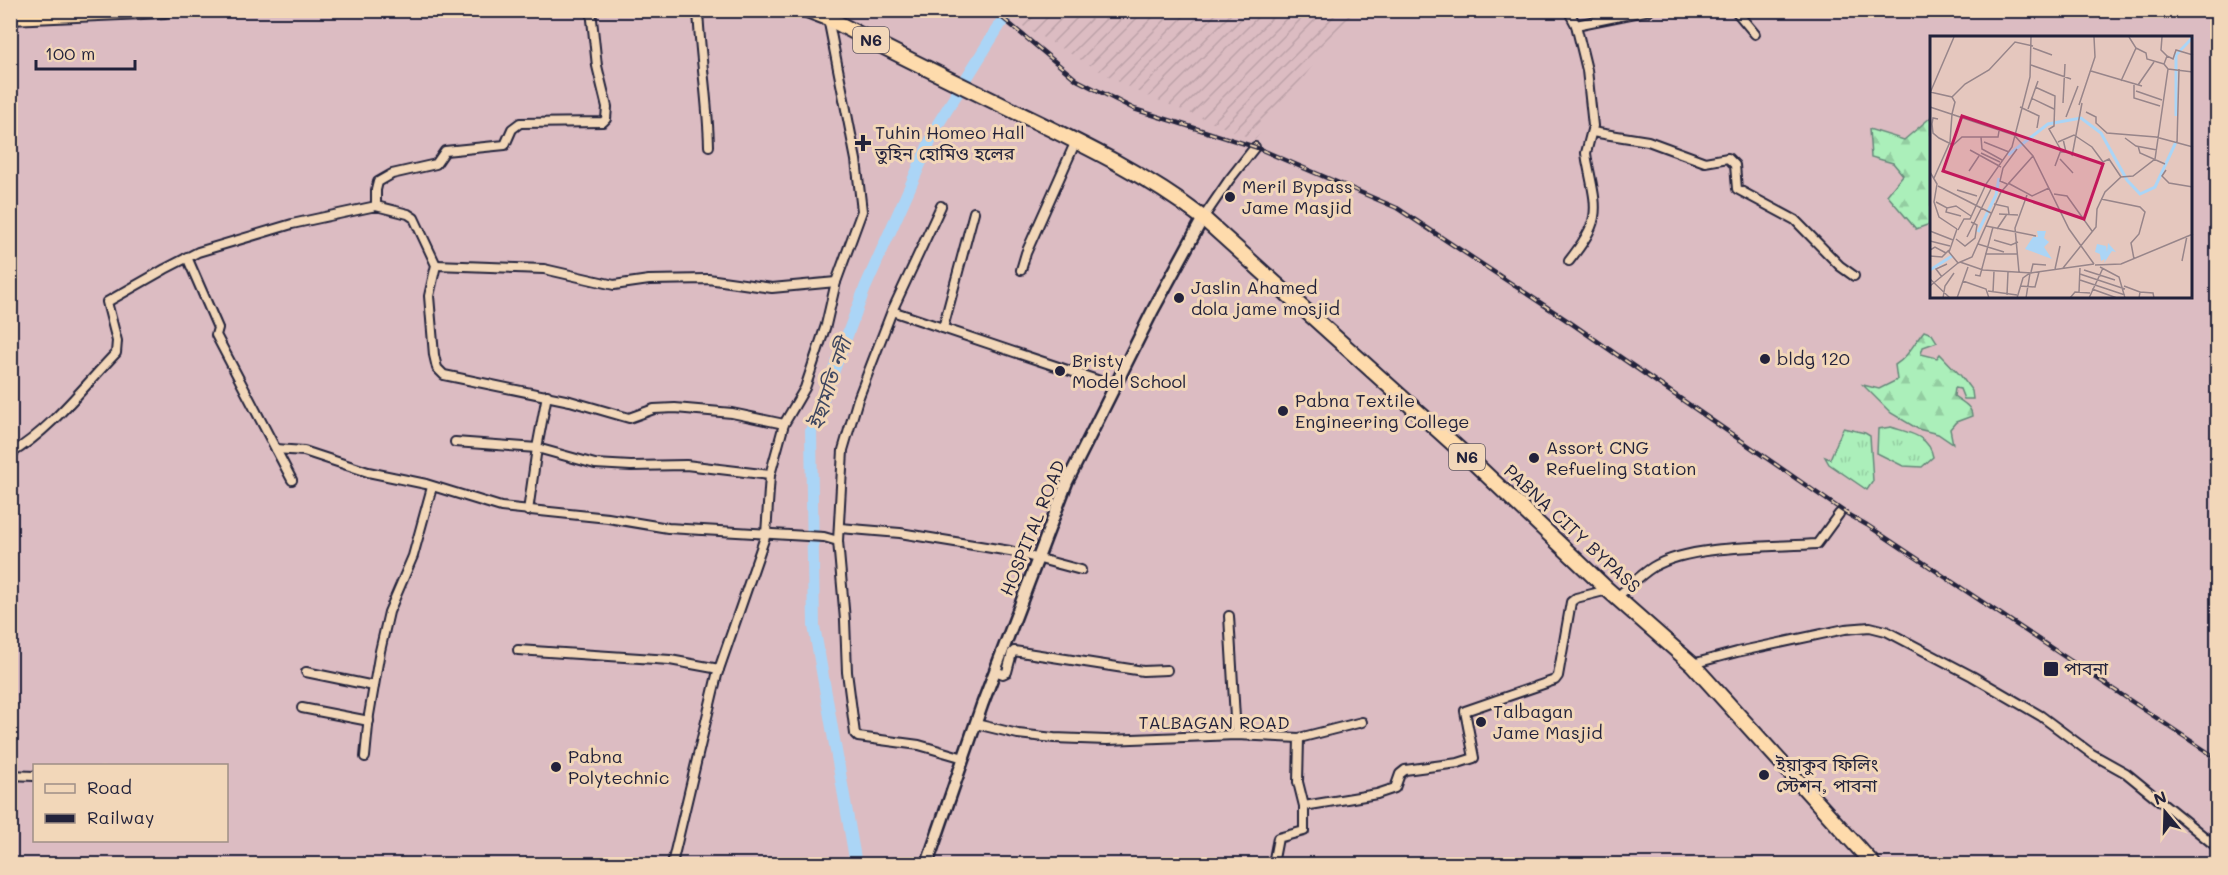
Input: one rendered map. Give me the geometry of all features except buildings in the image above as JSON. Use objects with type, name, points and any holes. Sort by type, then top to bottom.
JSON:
[{"type":"highway","points":[[10,17],[165,10]]},
{"type":"highway","name":"N6","points":[[807,10],[827,14]]},
{"type":"highway","name":"PABNA CITY BYPASS","points":[[827,14],[933,71],[1076,141],[1147,179],[1203,218],[1470,459],[1692,664],[1873,864]]},
{"type":"main road","name":"HOSPITAL ROAD","points":[[927,864],[995,671],[1067,482],[1203,218]]},
{"type":"street","points":[[376,206],[378,182],[392,174],[436,164],[443,152],[447,150],[505,145],[512,129],[520,123],[603,122],[606,118],[607,107],[597,66],[591,10]]},
{"type":"street","points":[[698,10],[699,47],[707,103],[709,146]]},
{"type":"street","points":[[1568,10],[1576,25],[1587,70],[1592,132],[1586,153],[1596,213],[1586,240],[1569,261]]},
{"type":"street","points":[[1576,25],[1646,13],[1650,10]]},
{"type":"street","points":[[1735,10],[1755,34]]},
{"type":"street","points":[[672,864],[699,744],[719,669],[766,534],[770,475],[784,424],[805,388],[836,282],[860,220],[862,203],[856,160],[827,14]]},
{"type":"street","points":[[1592,132],[1648,141],[1705,162],[1728,158],[1735,165],[1737,189],[1795,220],[1840,266],[1854,276]]},
{"type":"street","points":[[1021,270],[1076,141]]},
{"type":"street","points":[[1203,218],[1228,180],[1255,147]]},
{"type":"street","points":[[10,454],[49,424],[116,353],[117,341],[107,302],[187,257],[216,246],[292,224],[376,206],[408,214],[414,218],[436,265],[429,296],[434,355],[440,372],[450,377],[547,395],[628,418],[654,410],[675,408],[732,413],[784,424]]},
{"type":"street","points":[[941,206],[892,310],[858,399],[843,450],[838,541],[847,672],[855,734],[858,737],[919,745],[964,758]]},
{"type":"street","points":[[943,328],[974,212]]},
{"type":"street","points":[[187,257],[218,328],[216,335],[292,480]]},
{"type":"street","points":[[436,265],[544,269],[620,286],[649,280],[708,279],[772,288],[836,282]]},
{"type":"street","points":[[892,310],[1115,386]]},
{"type":"street","points":[[528,511],[547,395]]},
{"type":"street","points":[[455,442],[537,448],[595,464],[686,465],[770,475]]},
{"type":"street","points":[[276,449],[304,451],[368,472],[501,507],[608,518],[668,528],[824,537],[838,541]]},
{"type":"street","points":[[365,757],[374,686],[389,612],[412,556],[432,487]]},
{"type":"street","points":[[1273,864],[1278,838],[1305,829],[1304,806],[1386,792],[1395,788],[1400,774],[1405,770],[1474,759],[1465,711],[1555,680],[1558,676],[1571,602],[1576,598],[1613,593],[1649,569],[1671,560],[1762,545],[1817,544],[1839,514]]},
{"type":"street","points":[[840,528],[900,533],[1010,552],[1081,570]]},
{"type":"street","points":[[1229,616],[1236,735]]},
{"type":"street","points":[[1692,664],[1845,629],[1870,627],[1886,630],[2041,716],[2092,754],[2126,773],[2217,848]]},
{"type":"street","points":[[518,650],[670,660],[719,669]]},
{"type":"street","points":[[995,671],[1003,674],[1007,672],[1014,651],[1143,671],[1167,670]]},
{"type":"street","points":[[306,672],[374,686]]},
{"type":"street","points":[[302,708],[369,721]]},
{"type":"street","points":[[1299,738],[1362,722]]},
{"type":"street","name":"TALBAGAN ROAD","points":[[976,724],[1018,734],[1054,738],[1107,740],[1159,736],[1236,735],[1299,738],[1298,782],[1304,806]]},
{"type":"street","points":[[10,775],[33,776]]},
{"type":"shaded area","points":[[1032,10],[1355,11],[1255,140],[1131,89],[1021,25]]},
{"type":"shaded area","points":[[11,11],[2217,11],[2217,864],[11,864]]},
{"type":"green space","points":[[1930,118],[1930,224],[1916,229],[1887,195],[1903,175],[1893,163],[1871,157],[1869,129],[1904,140]]},
{"type":"green space","points":[[1924,331],[1932,334],[1937,342],[1923,347],[1921,354],[1937,358],[1940,354],[1972,391],[1973,399],[1964,399],[1960,389],[1955,388],[1954,396],[1968,407],[1972,416],[1956,422],[1950,429],[1953,444],[1938,434],[1918,429],[1891,413],[1863,385],[1879,389],[1897,380],[1895,365],[1907,354]]},
{"type":"green space","points":[[1891,427],[1923,439],[1933,457],[1922,467],[1903,466],[1877,453],[1878,429]]},
{"type":"green space","points":[[1843,428],[1870,436],[1873,481],[1867,490],[1829,464],[1825,457],[1830,459]]},
{"type":"waterway","name":"ইছামতি নদী","points":[[856,864],[814,626],[811,431],[865,288],[938,124],[1009,10]]},
{"type":"railway","points":[[993,10],[1077,80],[1134,109],[1255,147],[1397,208],[1571,323],[1846,513],[2218,759]]},
{"type":"place","name":"Tuhin Homeo Hall তুহিন হোমিও হলের","points":[[863,143]]},
{"type":"place","name":"Meril Bypass Jame Masjid","points":[[1230,197]]},
{"type":"place","name":"Jaslin Ahamed dola jame mosjid","points":[[1179,298]]},
{"type":"place","name":"bldg 120","points":[[1765,359]]},
{"type":"place","name":"Bristy Model School","points":[[1060,371]]},
{"type":"place","name":"Pabna Textile Engineering College","points":[[1283,411]]},
{"type":"place","name":"Assort CNG Refueling Station","points":[[1534,458]]},
{"type":"place","name":"পাবনা","points":[[2051,669]]},
{"type":"place","name":"Talbagan Jame Masjid","points":[[1481,722]]},
{"type":"place","name":"Pabna Polytechnic","points":[[556,767]]},
{"type":"place","name":"ইয়াকুব ফিলিং স্টেশন, পাবনা","points":[[1764,775]]}]
